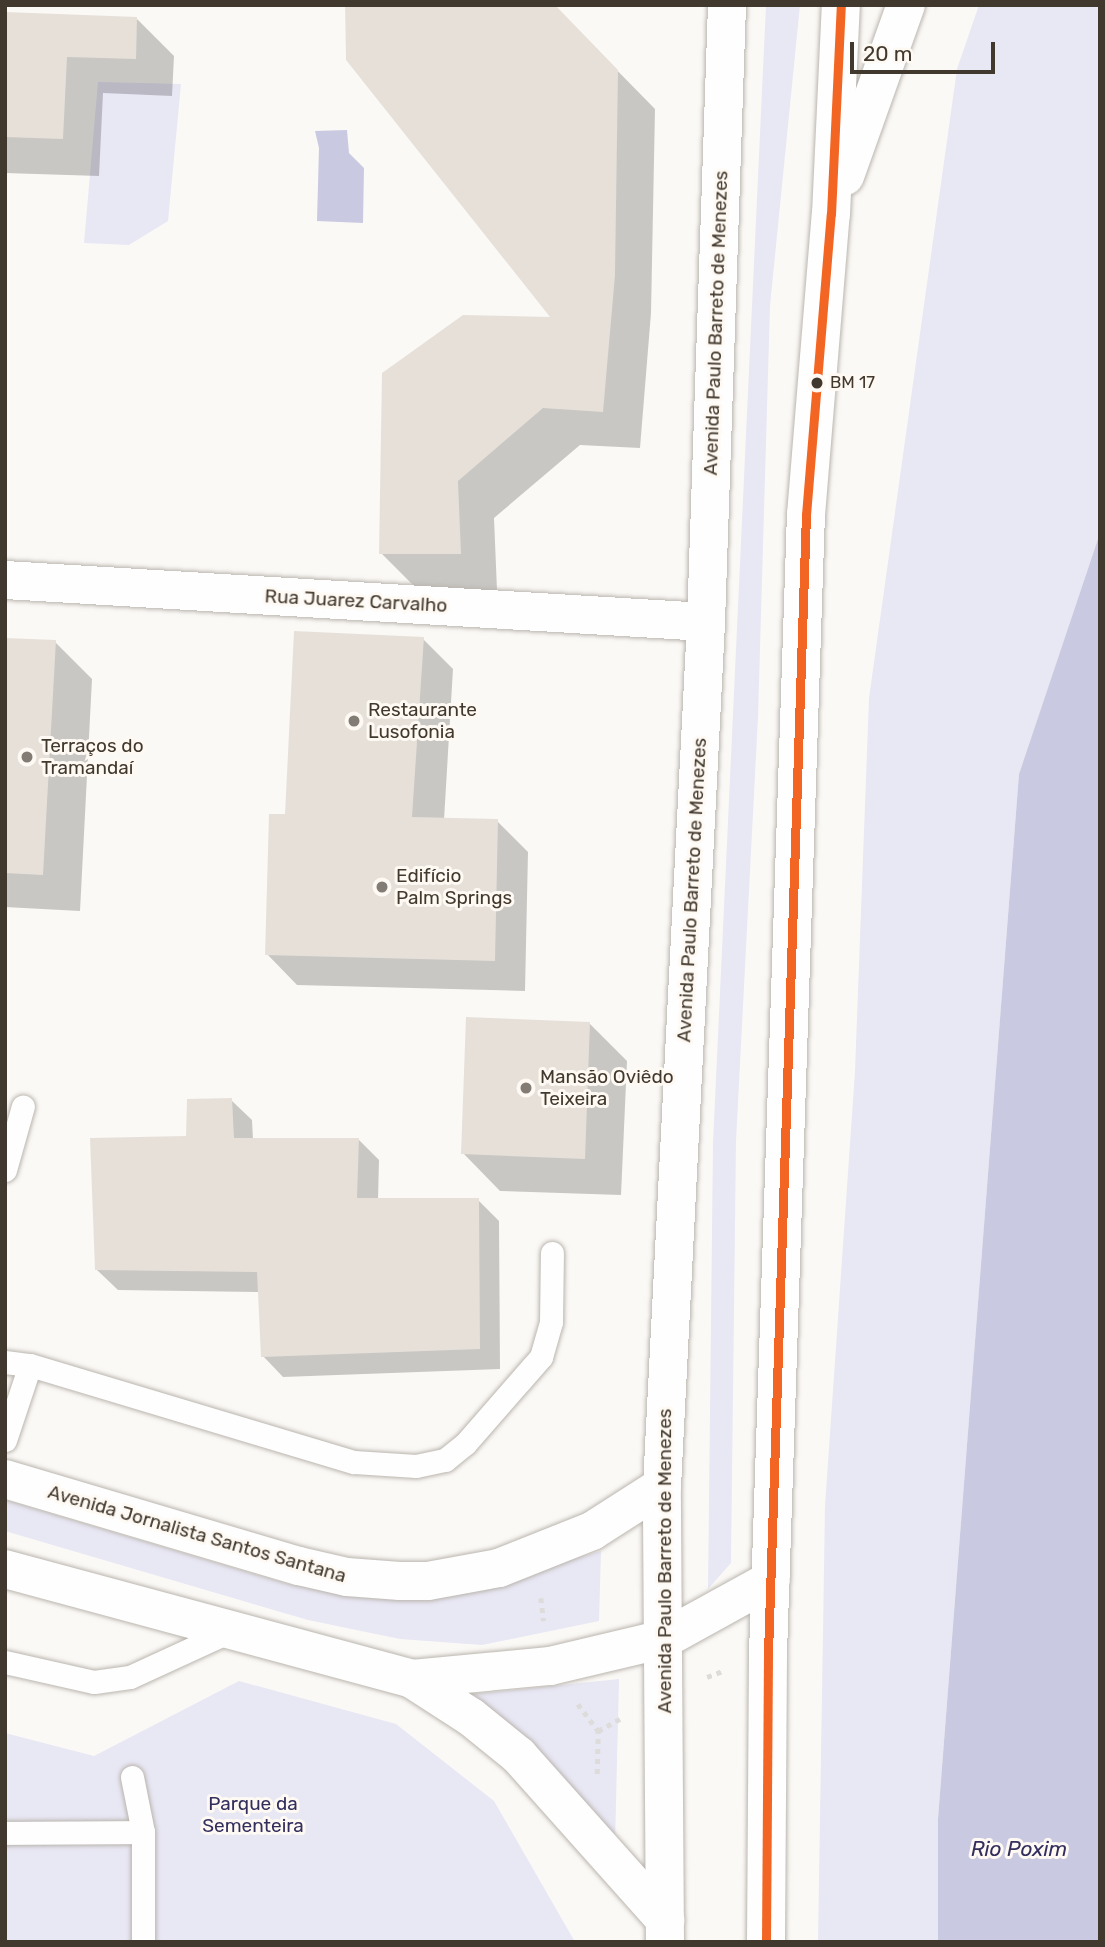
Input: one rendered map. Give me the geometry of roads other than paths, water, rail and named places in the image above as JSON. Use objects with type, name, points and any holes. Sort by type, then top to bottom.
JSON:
[{"type":"main road","name":"Avenida Paulo Barreto de Menezes","points":[[665,1931],[662,1486],[706,622],[727,5]]},
{"type":"main road","points":[[766,1942],[771,1580],[806,515],[831,214],[841,5]]},
{"type":"main road","points":[[831,214],[906,5]]},
{"type":"main road","name":"Rua Juarez Carvalho","points":[[5,580],[706,622]]},
{"type":"main road","name":"Avenida Jornalista Santos Santana","points":[[5,1479],[299,1566],[347,1577],[400,1581],[428,1581],[499,1568],[592,1531],[662,1486]]},
{"type":"main road","points":[[5,1569],[412,1679],[471,1717],[519,1756],[665,1931]]},
{"type":"main road","points":[[412,1679],[550,1666],[664,1639],[771,1580]]},
{"type":"lane","points":[[5,1170],[23,1106]]},
{"type":"lane","points":[[5,1362],[30,1365],[354,1462],[416,1466],[445,1460],[465,1444],[541,1357],[551,1322],[552,1253]]},
{"type":"lane","points":[[5,1440],[30,1365]]},
{"type":"lane","points":[[5,1662],[94,1682],[130,1678],[232,1630]]},
{"type":"lane","points":[[132,1777],[143,1832],[143,1942]]},
{"type":"lane","points":[[5,1833],[143,1832]]},
{"type":"water","points":[[347,130],[349,153],[364,168],[363,223],[317,221],[319,148],[315,131]]},
{"type":"water","name":"Rio Poxim","points":[[1100,533],[1100,1942],[938,1942],[938,1819],[1019,774]]},
{"type":"place","name":"BM 17","points":[[817,383]]},
{"type":"place","name":"Restaurante Lusofonia","points":[[354,721]]},
{"type":"place","name":"Terraços do Tramandaí","points":[[27,757]]},
{"type":"place","name":"Edifício Palm Springs","points":[[382,887]]},
{"type":"place","name":"Mansão Oviêdo Teixeira","points":[[526,1088]]},
{"type":"park label","name":"Parque da Sementeira","points":[[253,1815]]}]
